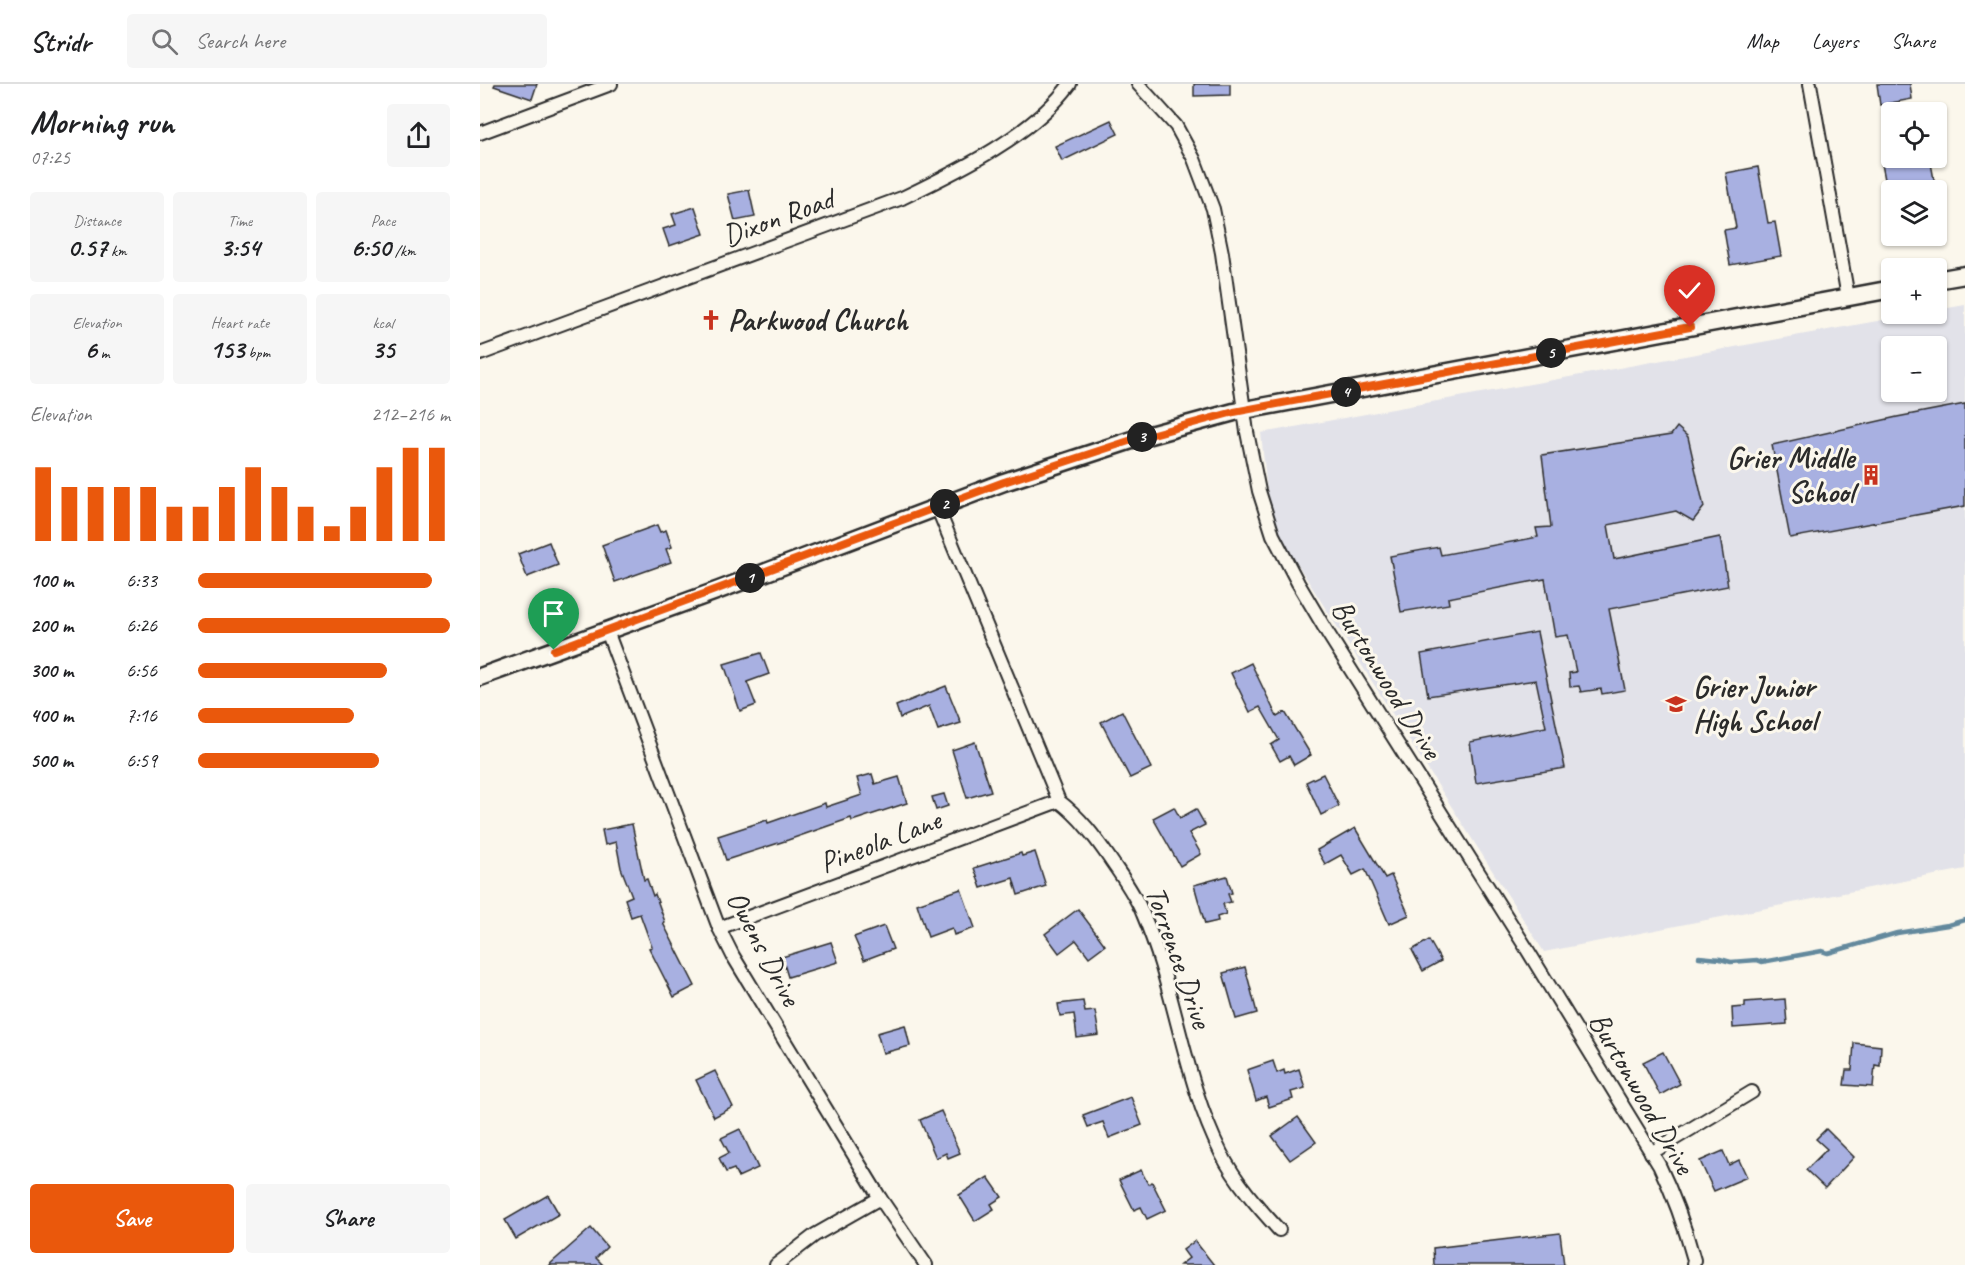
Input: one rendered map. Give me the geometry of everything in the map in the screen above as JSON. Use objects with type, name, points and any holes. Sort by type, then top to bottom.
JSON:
[{"type":"main road","points":[[1947,278],[1965,275]]},
{"type":"main road","points":[[480,677],[1004,482],[1135,439],[1245,410],[1881,291]]},
{"type":"street","points":[[480,133],[610,84]]},
{"type":"street","name":"Dixon Road","points":[[480,354],[902,198],[968,166],[1048,108],[1070,84]]},
{"type":"street","name":"Burtonwood Drive","points":[[1138,84],[1176,126],[1194,159],[1213,208],[1247,432],[1264,512],[1273,535],[1298,583],[1651,1153],[1675,1200],[1694,1265]]},
{"type":"street","points":[[1809,84],[1848,297]]},
{"type":"street","name":"Torrence Drive","points":[[937,507],[1059,801],[1073,811],[1100,844],[1130,888],[1138,904],[1161,966],[1200,1102],[1221,1152],[1249,1197],[1279,1230]]},
{"type":"street","name":"Owens Drive","points":[[607,631],[719,928],[733,956],[880,1198],[926,1265]]},
{"type":"street","name":"Pineola Lane","points":[[719,928],[1059,801]]},
{"type":"street","points":[[1651,1153],[1752,1092]]},
{"type":"street","points":[[776,1265],[815,1235],[880,1198]]},
{"type":"shaded area","name":"Grier Junior High School","points":[[1965,305],[1965,869],[1544,952],[1282,540],[1267,491],[1261,433],[1881,320],[1881,324],[1947,324],[1947,308]]},
{"type":"building","points":[[495,84],[537,84],[532,99],[494,86]]},
{"type":"building","points":[[1194,84],[1230,84],[1230,95],[1194,96]]},
{"type":"building","points":[[1877,84],[1910,84],[1912,99],[1881,102],[1880,105]]},
{"type":"building","points":[[1111,120],[1118,134],[1062,161],[1055,146]]},
{"type":"building","points":[[1758,167],[1768,223],[1775,222],[1781,256],[1730,265],[1724,230],[1736,228],[1726,173]]},
{"type":"building","points":[[1883,168],[1932,168],[1934,180],[1885,180]]},
{"type":"building","points":[[749,190],[755,217],[735,221],[728,194]]},
{"type":"building","points":[[695,207],[704,234],[669,246],[663,229],[676,225],[672,214]]},
{"type":"building","name":"Grier Middle School","points":[[1965,404],[1965,506],[1790,538],[1772,445]]},
{"type":"building","points":[[1677,427],[1688,437],[1704,507],[1693,521],[1676,511],[1608,525],[1614,559],[1720,537],[1728,586],[1609,609],[1625,690],[1602,694],[1601,689],[1581,692],[1579,686],[1570,687],[1569,673],[1576,672],[1568,635],[1555,637],[1545,579],[1448,598],[1449,604],[1401,612],[1390,556],[1439,547],[1441,555],[1538,537],[1536,528],[1551,527],[1542,455],[1671,435]]},
{"type":"building","points":[[657,525],[660,532],[666,530],[672,547],[666,549],[671,562],[615,582],[602,545]]},
{"type":"building","points":[[549,542],[558,565],[527,577],[518,554]]},
{"type":"building","points":[[1537,632],[1565,768],[1476,783],[1470,742],[1546,727],[1536,680],[1428,696],[1421,654]]},
{"type":"building","points":[[761,653],[769,674],[747,682],[756,705],[740,711],[724,664]]},
{"type":"building","points":[[1251,663],[1277,717],[1285,712],[1311,755],[1294,765],[1289,756],[1280,761],[1271,745],[1279,740],[1260,707],[1250,712],[1231,673]]},
{"type":"building","points":[[946,686],[961,723],[938,730],[929,706],[900,718],[896,706]]},
{"type":"building","points":[[1122,711],[1151,768],[1130,778],[1101,722]]},
{"type":"building","points":[[975,742],[991,791],[967,798],[952,750]]},
{"type":"building","points":[[872,774],[875,784],[899,777],[907,803],[852,821],[851,818],[726,860],[718,836],[767,820],[768,823],[825,803],[826,807],[862,795],[857,778]]},
{"type":"building","points":[[1323,774],[1339,806],[1321,815],[1306,782]]},
{"type":"building","points":[[944,794],[948,806],[936,810],[932,797]]},
{"type":"building","points":[[1174,807],[1180,818],[1196,809],[1205,825],[1189,833],[1201,854],[1180,866],[1153,818]]},
{"type":"building","points":[[632,824],[644,880],[647,879],[653,896],[655,894],[665,922],[663,923],[695,986],[674,997],[649,948],[652,947],[640,914],[631,917],[625,899],[632,896],[621,868],[616,842],[605,845],[602,830]]},
{"type":"building","points":[[1355,828],[1385,878],[1391,875],[1409,915],[1389,924],[1365,869],[1353,875],[1341,855],[1325,864],[1317,850]]},
{"type":"building","points":[[1035,852],[1046,886],[1018,895],[1013,878],[981,888],[974,868],[1021,853],[1022,856]]},
{"type":"building","points":[[1227,876],[1232,893],[1228,894],[1231,902],[1223,904],[1226,914],[1217,917],[1218,921],[1205,924],[1194,885]]},
{"type":"building","points":[[961,889],[975,928],[954,935],[952,928],[928,937],[917,904]]},
{"type":"building","points":[[1078,909],[1105,945],[1089,957],[1076,940],[1059,953],[1045,934]]},
{"type":"building","points":[[884,926],[893,949],[864,960],[854,937]]},
{"type":"building","points":[[1429,940],[1441,961],[1423,971],[1412,950]]},
{"type":"building","points":[[831,942],[838,962],[788,977],[782,957]]},
{"type":"building","points":[[1245,967],[1257,1013],[1236,1019],[1223,973]]},
{"type":"building","points":[[1785,999],[1787,1024],[1733,1028],[1732,1008],[1745,1007],[1745,1002]]},
{"type":"building","points":[[1083,1001],[1085,1012],[1095,1011],[1099,1035],[1077,1038],[1074,1014],[1060,1016],[1058,1004]]},
{"type":"building","points":[[905,1025],[910,1046],[883,1053],[877,1033]]},
{"type":"building","points":[[1854,1043],[1881,1046],[1880,1066],[1875,1065],[1873,1087],[1844,1085],[1846,1070],[1852,1070]]},
{"type":"building","points":[[1663,1052],[1680,1084],[1660,1095],[1643,1062]]},
{"type":"building","points":[[1273,1061],[1277,1073],[1284,1070],[1285,1074],[1299,1069],[1305,1088],[1291,1092],[1293,1099],[1269,1107],[1266,1097],[1256,1101],[1247,1070]]},
{"type":"building","points":[[715,1071],[733,1107],[714,1117],[696,1080]]},
{"type":"building","points":[[1131,1097],[1142,1125],[1109,1138],[1103,1122],[1088,1127],[1083,1115]]},
{"type":"building","points":[[941,1111],[960,1153],[948,1158],[946,1153],[936,1158],[920,1120]]},
{"type":"building","points":[[1298,1117],[1316,1142],[1290,1160],[1272,1136]]},
{"type":"building","points":[[740,1129],[758,1168],[738,1177],[734,1169],[726,1172],[719,1158],[729,1153],[721,1138]]},
{"type":"building","points":[[1826,1129],[1854,1157],[1825,1188],[1806,1170],[1827,1149],[1816,1139]]},
{"type":"building","points":[[1723,1151],[1729,1165],[1739,1160],[1747,1177],[1714,1191],[1700,1161]]},
{"type":"building","points":[[1141,1170],[1148,1184],[1152,1182],[1166,1210],[1147,1219],[1141,1207],[1134,1210],[1119,1180]]},
{"type":"building","points":[[988,1177],[1002,1197],[991,1204],[994,1209],[975,1221],[959,1195]]},
{"type":"building","points":[[548,1195],[559,1214],[516,1239],[505,1220]]},
{"type":"building","points":[[591,1228],[607,1247],[596,1258],[603,1265],[549,1265]]},
{"type":"building","points":[[1560,1233],[1564,1265],[1434,1265],[1433,1248]]},
{"type":"building","points":[[1195,1241],[1214,1265],[1180,1265],[1189,1258],[1183,1250]]},
{"type":"waterway","points":[[1699,957],[1731,962],[1757,960],[1762,962],[1822,951],[1828,953],[1897,933],[1965,920]]},
{"type":"place","name":"Parkwood Church","points":[[711,320]]},
{"type":"place","name":"Grier Middle School","points":[[1871,475]]},
{"type":"place","name":"Grier Junior High School","points":[[1676,704]]},
{"type":"route","points":[[554,650],[1004,482],[1135,439],[1234,412],[1690,327]]}]
